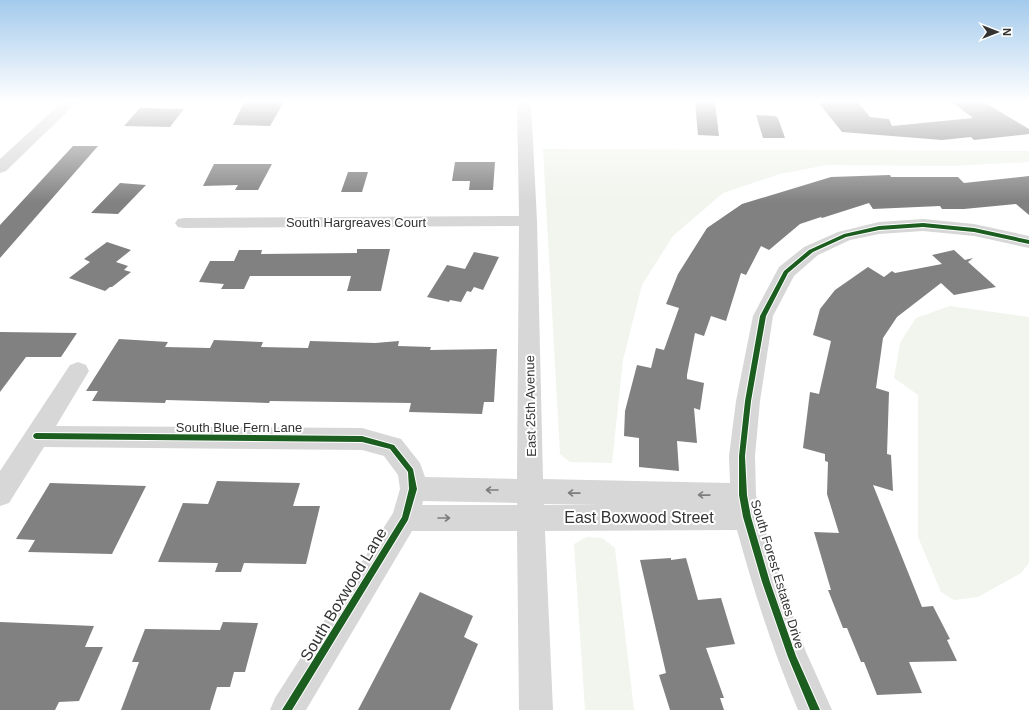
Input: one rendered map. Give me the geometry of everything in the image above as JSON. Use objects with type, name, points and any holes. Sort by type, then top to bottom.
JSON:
[{"type":"street","points":[[0,168],[35,135]]},
{"type":"street","name":"East 25th Avenue","points":[[525,135],[528,222],[531,505],[536,710]]},
{"type":"street","name":"South Hargreaves Court","points":[[184,222],[528,222]]},
{"type":"street","name":"South Forest Estates Drive","points":[[815,710],[792,657],[766,582],[745,506],[742,456],[748,401],[764,316],[786,272],[811,251],[844,236],[879,228],[923,225],[967,229],[1029,242]]},
{"type":"street","points":[[0,494],[78,371]]},
{"type":"street","name":"South Blue Fern Lane","points":[[36,436],[362,439],[392,447],[411,471],[413,489]]},
{"type":"street","points":[[413,489],[509,490],[531,505]]},
{"type":"street","name":"South Boxwood Lane","points":[[287,710],[405,518],[413,489]]},
{"type":"street","points":[[405,518],[531,505]]},
{"type":"street","name":"East Boxwood Street","points":[[531,505],[745,506]]},
{"type":"shaded area","points":[[543,149],[1029,151],[1029,162],[952,166],[827,165],[780,174],[723,193],[673,236],[642,285],[623,360],[612,463],[570,462],[560,454]]},
{"type":"shaded area","points":[[950,306],[1029,317],[1029,563],[1021,573],[978,597],[954,600],[941,592],[918,537],[918,395],[894,378],[900,343],[916,318]]},
{"type":"shaded area","points":[[587,537],[602,538],[615,548],[634,710],[585,710],[574,544]]},
{"type":"building","points":[[762,135],[784,135],[785,138],[763,138]]},
{"type":"building","points":[[881,135],[1019,135],[974,140],[971,137],[942,140]]},
{"type":"building","points":[[73,146],[98,146],[0,258],[0,225]]},
{"type":"building","points":[[455,162],[495,162],[493,190],[469,190],[470,181],[452,181]]},
{"type":"building","points":[[214,164],[272,164],[258,190],[235,190],[238,185],[203,186]]},
{"type":"building","points":[[348,172],[368,172],[362,192],[341,192]]},
{"type":"building","points":[[890,175],[891,177],[958,177],[964,183],[1029,176],[1029,215],[1016,204],[964,209],[942,209],[940,206],[873,209],[869,203],[800,224],[769,250],[761,246],[746,275],[741,273],[726,321],[711,316],[704,336],[695,333],[687,379],[704,383],[700,410],[694,408],[697,443],[677,441],[679,471],[639,467],[639,438],[624,436],[625,411],[637,365],[651,368],[656,348],[664,350],[679,308],[666,304],[678,274],[707,228],[742,204],[831,177]]},
{"type":"building","points":[[120,183],[146,185],[118,214],[91,213]]},
{"type":"building","points":[[107,242],[131,250],[116,262],[128,266],[124,270],[131,272],[105,291],[69,278],[90,262],[84,259]]},
{"type":"building","points":[[357,249],[390,249],[381,291],[347,291],[351,276],[250,276],[244,289],[221,289],[224,284],[199,282],[210,261],[234,261],[239,250],[262,250],[261,254],[357,253]]},
{"type":"building","points":[[954,250],[965,260],[973,258],[968,262],[996,287],[954,295],[941,283],[897,317],[883,338],[876,388],[889,392],[887,454],[891,455],[893,491],[873,485],[922,607],[933,606],[950,639],[947,640],[957,661],[909,662],[922,693],[877,695],[864,662],[861,662],[847,628],[843,628],[828,590],[831,590],[814,532],[839,533],[827,494],[828,462],[825,461],[825,454],[803,448],[810,392],[819,394],[831,341],[813,335],[820,309],[835,290],[868,267],[884,277],[892,271],[895,273],[942,264],[932,255]]},
{"type":"building","points":[[474,252],[499,257],[483,290],[474,287],[471,292],[467,291],[461,302],[450,300],[449,302],[427,297],[447,265],[465,269]]},
{"type":"building","points":[[0,332],[77,333],[61,357],[26,357],[0,392]]},
{"type":"building","points":[[119,339],[168,342],[165,347],[210,348],[214,340],[263,342],[261,347],[308,348],[310,341],[375,343],[399,341],[398,346],[431,347],[430,350],[497,349],[494,402],[484,402],[482,414],[409,412],[411,403],[270,401],[269,403],[166,400],[165,403],[92,401],[98,391],[86,391]]},
{"type":"building","points":[[217,481],[300,483],[293,506],[320,506],[306,564],[244,563],[241,572],[215,572],[218,563],[158,562],[183,503],[208,504]]},
{"type":"building","points":[[50,483],[146,486],[112,554],[28,552],[35,540],[16,539]]},
{"type":"building","points":[[671,558],[671,560],[686,558],[698,600],[721,598],[735,644],[706,648],[724,698],[720,698],[724,710],[670,710],[659,675],[666,673],[640,560]]},
{"type":"building","points":[[420,592],[473,616],[464,637],[478,644],[450,710],[358,710]]},
{"type":"building","points":[[0,622],[94,626],[85,647],[103,647],[79,701],[59,702],[55,710],[0,710]]},
{"type":"building","points":[[223,622],[258,623],[245,672],[234,672],[230,687],[217,687],[210,710],[121,710],[139,662],[132,662],[145,629],[220,630]]},
{"type":"cycle path","points":[[815,710],[792,657],[766,582],[747,517],[743,495],[742,456],[748,401],[763,316],[786,272],[811,251],[844,236],[879,228],[923,225],[974,230],[1029,242]]},
{"type":"cycle path","points":[[36,436],[362,439],[392,447],[411,471],[413,489],[405,518],[287,710]]}]
